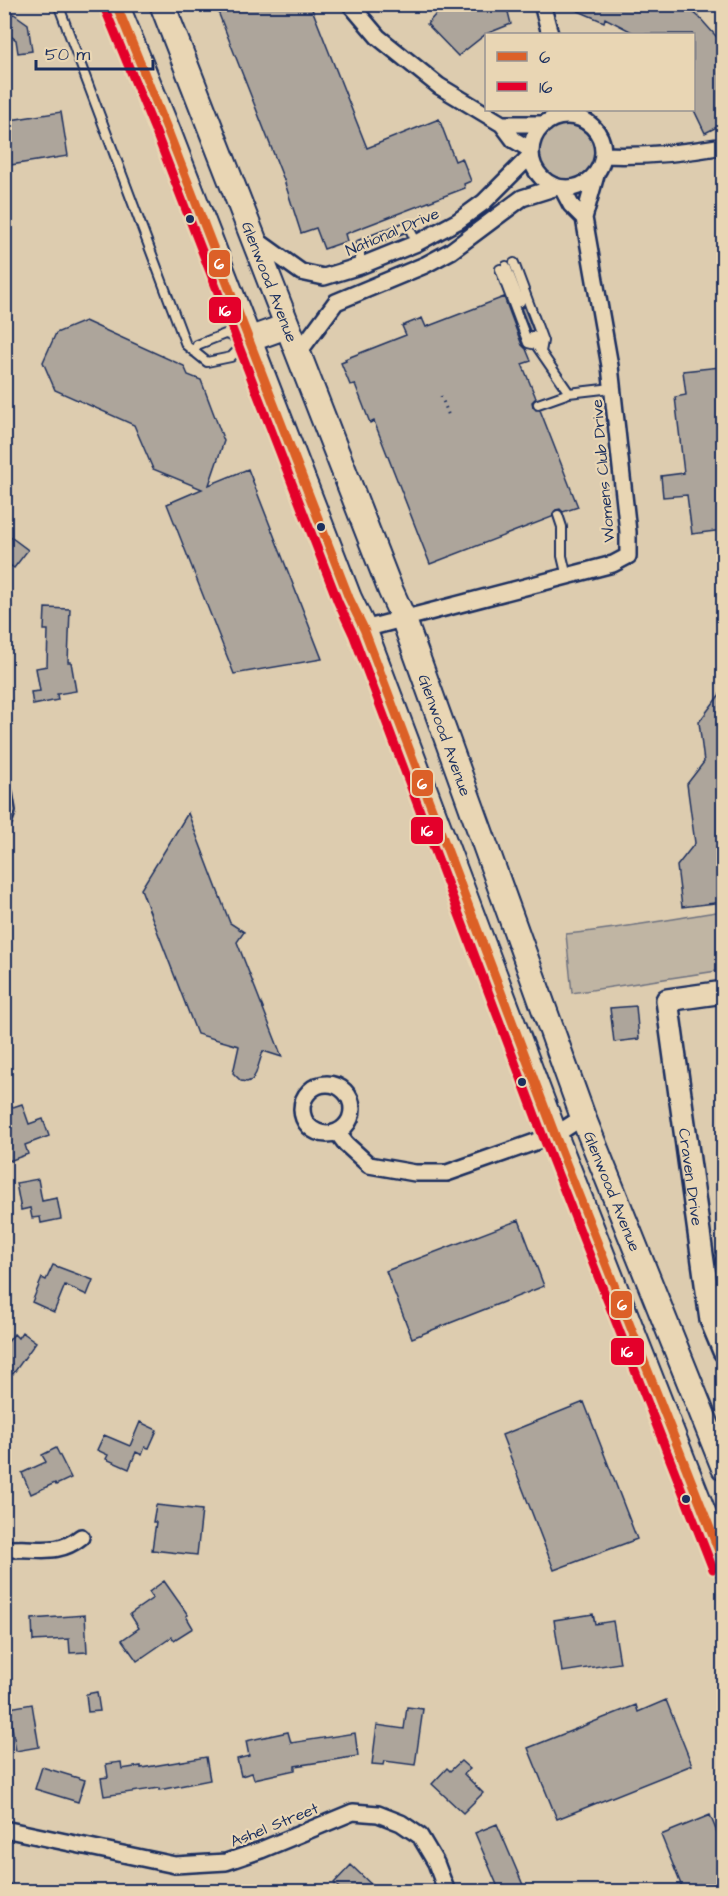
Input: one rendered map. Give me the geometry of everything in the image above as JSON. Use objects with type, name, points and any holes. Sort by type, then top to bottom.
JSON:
[{"type":"main road","name":"Glenwood Avenue","points":[[116,4],[168,131],[349,598],[364,629],[555,1135],[716,1524],[723,1565]]},
{"type":"main road","name":"Glenwood Avenue","points":[[162,4],[404,620],[584,1117],[723,1468]]},
{"type":"main road","points":[[248,340],[287,326]]},
{"type":"street","points":[[350,4],[378,37],[439,86],[502,124],[514,140],[531,153]]},
{"type":"street","points":[[542,4],[550,33]]},
{"type":"street","points":[[299,352],[336,302],[425,265],[451,251],[522,198],[559,188],[581,186],[596,175],[603,155],[602,143],[598,133],[577,114],[502,124]]},
{"type":"street","points":[[552,117],[533,140],[531,153],[533,166],[538,175],[559,188]]},
{"type":"street","points":[[603,155],[636,157],[723,146]]},
{"type":"street","name":"National Drive","points":[[253,238],[302,272],[324,277],[360,266],[417,243],[458,221],[484,202],[531,153]]},
{"type":"street","name":"Womens Club Drive","points":[[364,629],[567,577],[614,564],[628,556],[628,532],[612,388],[584,218],[596,175]]},
{"type":"street","name":"Womens Club Drive","points":[[559,188],[584,218]]},
{"type":"street","points":[[4,794],[7,811],[4,820]]},
{"type":"street","name":"Craven Drive","points":[[723,992],[667,1000],[711,1320],[723,1352]]},
{"type":"street","points":[[337,1132],[346,1144],[369,1165],[415,1173],[447,1173],[555,1135],[584,1117]]},
{"type":"street","points":[[4,1551],[50,1550],[70,1546],[81,1537]]},
{"type":"street","name":"Ashel Street","points":[[4,1829],[175,1865],[226,1862],[353,1812],[378,1814],[401,1823],[420,1836],[436,1863],[447,1892]]},
{"type":"lane","points":[[58,4],[186,345],[207,362],[231,357],[248,340]]},
{"type":"lane","points":[[507,266],[520,302]]},
{"type":"lane","points":[[507,266],[543,341],[538,348]]},
{"type":"lane","points":[[507,266],[528,344],[538,348]]},
{"type":"lane","points":[[194,352],[197,345],[225,334],[248,340]]},
{"type":"lane","points":[[533,336],[538,348],[569,393]]},
{"type":"lane","points":[[538,404],[569,393],[612,388]]},
{"type":"lane","points":[[558,515],[562,527],[562,556],[567,577]]},
{"type":"path","points":[[441,396],[449,416]]},
{"type":"shaded area","points":[[566,125],[577,127],[586,133],[592,142],[594,153],[592,164],[586,173],[577,179],[566,181],[555,179],[546,173],[540,164],[538,153],[540,142],[546,133],[555,127]]},
{"type":"shaded area","points":[[723,911],[723,970],[572,993],[566,934]]},
{"type":"building","points":[[215,4],[310,4],[367,148],[439,119],[455,161],[462,158],[471,181],[464,184],[465,188],[345,234],[347,241],[324,249],[316,228],[301,233],[284,180]]},
{"type":"building","points":[[445,4],[451,9],[457,4],[506,4],[511,24],[485,33],[458,56],[427,24]]},
{"type":"building","points":[[562,4],[683,4],[699,17],[723,44],[723,124],[705,133],[694,111],[695,33],[634,33],[605,18],[604,22]]},
{"type":"building","points":[[14,14],[28,24],[32,51],[18,53],[16,40],[4,31],[4,15]]},
{"type":"building","points":[[61,112],[68,156],[4,166],[4,121]]},
{"type":"building","points":[[504,297],[522,345],[531,361],[522,364],[536,398],[532,402],[533,407],[540,410],[578,507],[563,512],[560,509],[556,510],[552,517],[430,564],[374,421],[370,423],[355,384],[350,385],[341,363],[346,361],[345,359],[406,335],[402,326],[422,318],[426,327]]},
{"type":"building","points":[[524,307],[533,330],[530,331],[521,308]]},
{"type":"building","points":[[85,321],[184,366],[188,375],[201,380],[224,441],[209,485],[248,469],[322,659],[234,674],[167,504],[202,489],[153,469],[134,425],[55,390],[43,362],[56,333]]},
{"type":"building","points":[[720,367],[723,401],[723,530],[692,534],[687,495],[663,497],[661,476],[684,473],[675,397],[686,395],[683,371]]},
{"type":"building","points":[[4,532],[28,550],[14,568],[4,561]]},
{"type":"building","points":[[45,608],[70,609],[68,662],[71,662],[76,691],[57,694],[58,700],[33,705],[31,692],[40,691],[36,668],[47,666],[48,630],[44,630]]},
{"type":"building","points":[[723,690],[723,902],[682,907],[677,866],[695,843],[687,784],[704,762],[699,722]]},
{"type":"building","points":[[188,813],[230,923],[244,932],[237,942],[282,1057],[263,1051],[256,1073],[252,1080],[247,1082],[241,1081],[233,1073],[239,1046],[197,1034],[141,889]]},
{"type":"building","points":[[636,1006],[639,1039],[614,1042],[610,1008]]},
{"type":"building","points":[[22,1104],[29,1124],[43,1119],[49,1136],[25,1145],[28,1154],[9,1161],[4,1147],[4,1110]]},
{"type":"building","points":[[38,1179],[42,1201],[57,1198],[61,1219],[41,1223],[40,1217],[32,1218],[30,1208],[21,1210],[16,1183]]},
{"type":"building","points":[[519,1220],[544,1286],[412,1338],[386,1271]]},
{"type":"building","points":[[53,1265],[93,1280],[87,1295],[65,1285],[54,1312],[32,1302],[42,1278],[46,1280]]},
{"type":"building","points":[[22,1332],[36,1342],[13,1374],[4,1368],[4,1347],[14,1334],[18,1338]]},
{"type":"building","points":[[584,1402],[637,1539],[554,1570],[502,1435]]},
{"type":"building","points":[[140,1422],[157,1430],[149,1448],[145,1447],[142,1455],[136,1452],[129,1469],[106,1459],[108,1455],[97,1450],[104,1435],[130,1446]]},
{"type":"building","points":[[56,1448],[71,1478],[31,1494],[22,1473],[46,1462],[42,1455]]},
{"type":"building","points":[[156,1505],[202,1510],[197,1555],[152,1550]]},
{"type":"building","points":[[164,1581],[188,1615],[186,1616],[193,1628],[174,1640],[172,1637],[137,1661],[122,1640],[139,1628],[130,1614],[153,1598],[149,1592]]},
{"type":"building","points":[[593,1614],[595,1624],[613,1621],[620,1663],[562,1672],[554,1620]]},
{"type":"building","points":[[85,1615],[87,1652],[70,1653],[69,1639],[33,1641],[32,1619]]},
{"type":"building","points":[[97,1692],[100,1711],[88,1712],[86,1694]]},
{"type":"building","points":[[666,1700],[692,1765],[557,1819],[528,1748],[636,1705],[638,1712]]},
{"type":"building","points":[[32,1704],[39,1747],[16,1751],[9,1708]]},
{"type":"building","points":[[407,1707],[423,1709],[415,1765],[385,1761],[384,1765],[372,1764],[377,1725],[404,1729]]},
{"type":"building","points":[[288,1732],[291,1743],[355,1733],[358,1756],[295,1766],[295,1770],[254,1779],[252,1773],[241,1776],[237,1759],[249,1756],[246,1741]]},
{"type":"building","points":[[206,1757],[210,1780],[159,1790],[159,1788],[104,1796],[101,1778],[108,1777],[106,1764],[121,1762],[122,1769],[141,1766],[141,1768]]},
{"type":"building","points":[[461,1761],[470,1769],[464,1774],[483,1793],[463,1813],[432,1784],[447,1768],[450,1771]]},
{"type":"building","points":[[42,1767],[85,1780],[78,1802],[35,1789]]},
{"type":"building","points":[[710,1815],[723,1847],[723,1892],[684,1892],[661,1835]]},
{"type":"building","points":[[497,1824],[526,1892],[500,1892],[475,1833]]},
{"type":"building","points":[[351,1865],[379,1892],[343,1892],[334,1883]]},
{"type":"transit line","name":"6","points":[[116,4],[168,131],[349,598],[364,629],[555,1135],[724,1564]]},
{"type":"transit line","name":"16","points":[[105,9],[157,135],[338,602],[353,634],[544,1139],[713,1569]]}]
